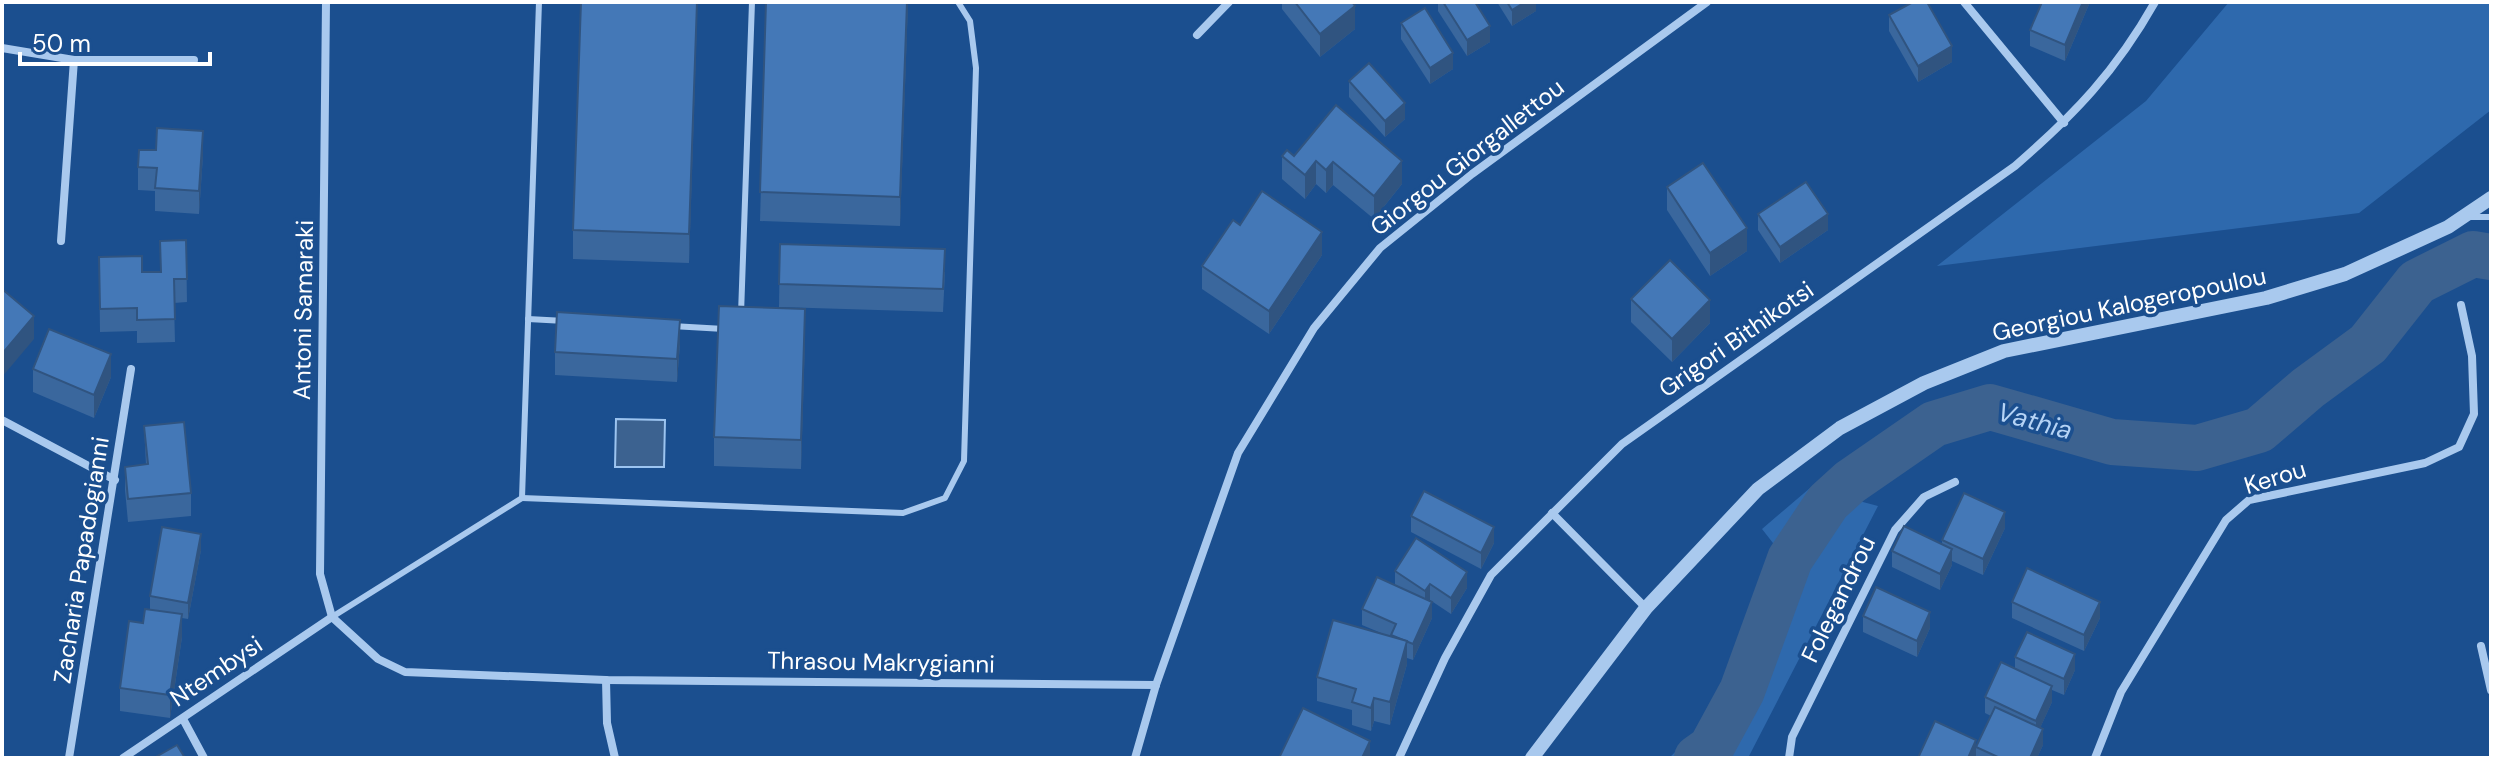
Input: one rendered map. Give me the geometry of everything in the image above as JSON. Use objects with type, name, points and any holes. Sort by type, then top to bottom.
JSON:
[{"type":"street","name":"Antoni Samaraki","points":[[326,2],[320,574],[332,617]]},
{"type":"street","points":[[1197,35],[1229,2]]},
{"type":"street","name":"Giorgou Giorgallettou","points":[[1135,758],[1156,685],[1238,453],[1314,328],[1380,248],[1472,174],[1707,2]]},
{"type":"street","points":[[1964,2],[2064,123]]},
{"type":"street","name":"Grigori Bithikotsi","points":[[1399,758],[1445,658],[1491,575],[1552,513],[1622,444],[2015,166],[2064,123],[2128,51],[2155,2]]},
{"type":"street","points":[[2,48],[74,60],[194,60]]},
{"type":"street","points":[[61,241],[74,60]]},
{"type":"street","name":"Georgiou Kalogeropoulou","points":[[1532,758],[1646,608],[1758,489],[1840,428],[1924,383],[2004,351],[2266,298],[2345,274],[2464,216],[2491,198]]},
{"type":"street","name":"Kerou","points":[[2095,758],[2121,692],[2226,520],[2249,500],[2425,463],[2459,447],[2474,414],[2472,356],[2461,305]]},
{"type":"street","name":"Zacharia Papadogianni","points":[[69,758],[131,369]]},
{"type":"street","points":[[2,420],[115,480]]},
{"type":"street","name":"Folegandrou","points":[[1789,758],[1792,737],[1895,530],[1924,497],[1955,482]]},
{"type":"street","points":[[1552,513],[1646,608]]},
{"type":"street","name":"Thrasou Makrygianni","points":[[332,617],[378,659],[405,672],[606,680],[1156,685]]},
{"type":"street","name":"Ntembysi","points":[[123,758],[332,617]]},
{"type":"street","points":[[2481,646],[2491,690]]},
{"type":"street","points":[[606,680],[607,723],[615,758]]},
{"type":"street","points":[[183,719],[204,758]]},
{"type":"lane","points":[[522,498],[539,2]]},
{"type":"lane","points":[[664,326],[740,330],[752,2]]},
{"type":"lane","points":[[332,617],[522,498],[903,513],[945,498],[964,461],[976,68],[970,21],[958,2]]},
{"type":"lane","points":[[2464,216],[2491,217]]},
{"type":"lane","points":[[528,319],[573,321]]},
{"type":"shaded area","points":[[2229,2],[2491,2],[2491,110],[2359,213],[1937,266],[2146,101]]},
{"type":"shaded area","points":[[616,419],[665,420],[664,467],[615,467]]},
{"type":"shaded area","points":[[1810,488],[1878,506],[1748,758],[1669,758],[1699,729],[1798,575],[1762,529]]},
{"type":"building","points":[[581,2],[697,2],[689,234],[573,230]]},
{"type":"building","points":[[766,2],[907,2],[900,197],[760,192]]},
{"type":"building","points":[[1295,2],[1352,2],[1355,6],[1320,34]]},
{"type":"building","points":[[1443,2],[1475,2],[1490,26],[1467,40]]},
{"type":"building","points":[[1507,2],[1525,2],[1512,10]]},
{"type":"building","points":[[1913,2],[1927,2],[1952,46],[1918,66],[1889,15]]},
{"type":"building","points":[[2042,2],[2083,2],[2065,45],[2030,30]]},
{"type":"building","points":[[1425,8],[1453,53],[1430,68],[1401,23]]},
{"type":"building","points":[[1369,63],[1405,103],[1385,121],[1349,81]]},
{"type":"building","points":[[1336,105],[1402,161],[1374,196],[1333,162],[1326,170],[1316,161],[1305,175],[1282,156],[1287,150],[1294,156]]},
{"type":"building","points":[[157,128],[203,131],[199,191],[155,188],[157,168],[138,167],[139,150],[156,150]]},
{"type":"building","points":[[1703,163],[1747,228],[1710,253],[1667,187]]},
{"type":"building","points":[[1806,182],[1828,214],[1780,247],[1758,214]]},
{"type":"building","points":[[1262,191],[1322,232],[1269,311],[1202,266],[1233,220],[1240,225]]},
{"type":"building","points":[[186,240],[187,279],[174,279],[175,319],[137,320],[137,308],[100,309],[99,257],[142,256],[142,272],[161,272],[160,241]]},
{"type":"building","points":[[780,244],[945,249],[943,289],[779,284]]},
{"type":"building","points":[[1670,260],[1710,300],[1672,339],[1631,299]]},
{"type":"building","points":[[2,289],[34,316],[2,354]]},
{"type":"building","points":[[719,306],[805,309],[801,440],[714,437]]},
{"type":"building","points":[[557,312],[680,320],[677,359],[555,352]]},
{"type":"building","points":[[49,329],[111,354],[94,395],[33,369]]},
{"type":"building","points":[[184,422],[191,493],[128,499],[125,467],[148,464],[144,426]]},
{"type":"building","points":[[1424,491],[1494,527],[1481,553],[1411,516]]},
{"type":"building","points":[[1964,493],[2005,512],[1983,559],[1942,540]]},
{"type":"building","points":[[1904,526],[1952,549],[1940,574],[1892,551]]},
{"type":"building","points":[[162,527],[201,534],[188,603],[150,596]]},
{"type":"building","points":[[1416,538],[1467,572],[1451,598],[1430,584],[1425,591],[1395,571]]},
{"type":"building","points":[[2027,568],[2100,602],[2084,635],[2012,602]]},
{"type":"building","points":[[1377,577],[1432,602],[1413,644],[1391,635],[1396,624],[1362,609]]},
{"type":"building","points":[[1876,587],[1930,612],[1917,641],[1863,616]]},
{"type":"building","points":[[145,609],[182,614],[170,695],[120,688],[129,621],[143,623]]},
{"type":"building","points":[[1333,620],[1407,641],[1390,702],[1374,698],[1371,708],[1352,702],[1356,689],[1317,677]]},
{"type":"building","points":[[2027,632],[2075,654],[2064,679],[2015,657]]},
{"type":"building","points":[[2001,662],[2052,686],[2036,721],[1985,697]]},
{"type":"building","points":[[1995,707],[2043,729],[2030,758],[2000,758],[1976,747]]},
{"type":"building","points":[[1303,708],[1370,741],[1362,758],[1279,758]]},
{"type":"building","points":[[1935,721],[1976,740],[1968,758],[1918,758]]},
{"type":"building","points":[[177,745],[185,758],[154,758]]},
{"type":"waterway","name":"Vathia","points":[[1697,758],[1711,748],[1742,691],[1790,559],[1828,502],[1850,482],[1934,424],[1990,407],[2112,442],[2197,448],[2259,430],[2308,388],[2368,344],[2417,282],[2473,254],[2491,257]]}]
